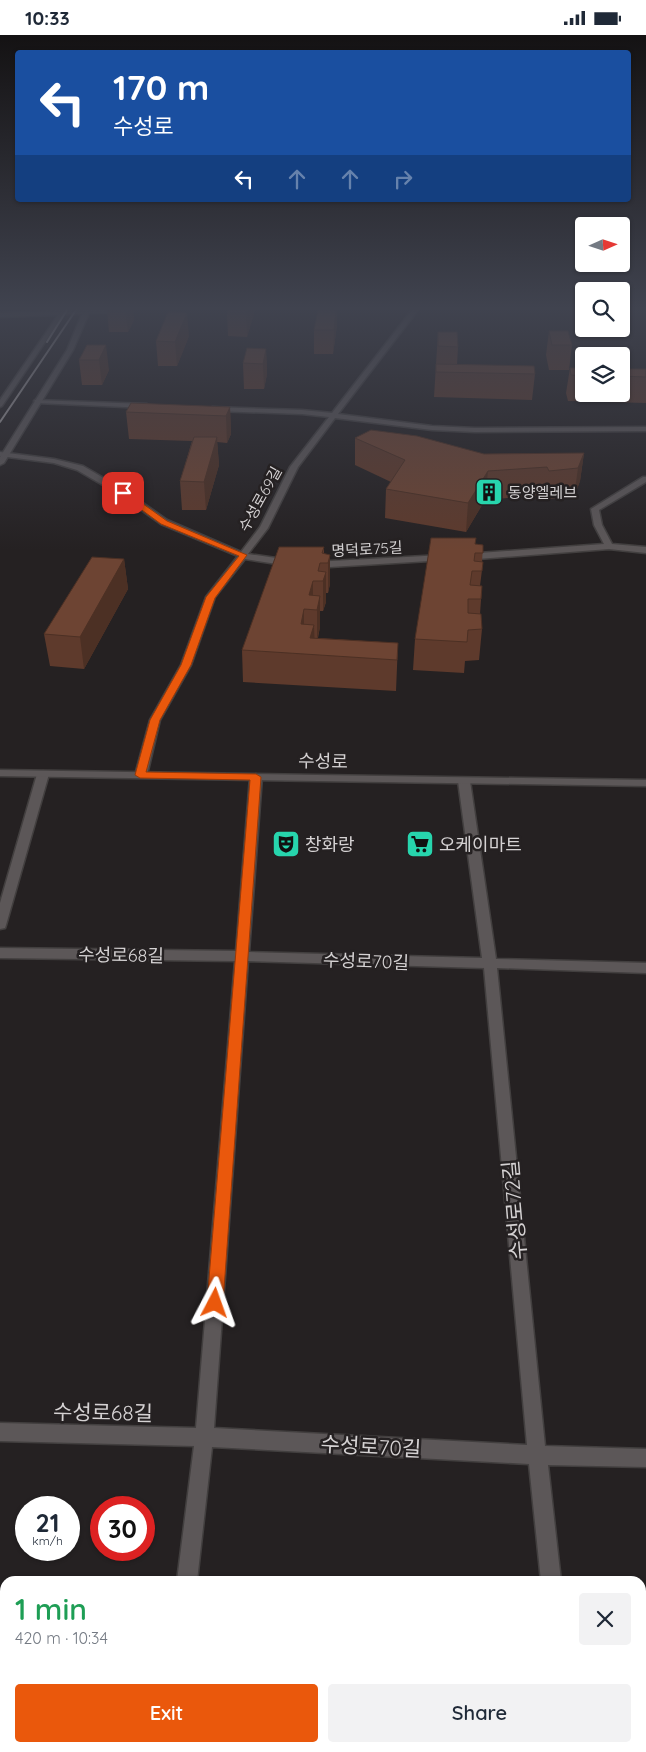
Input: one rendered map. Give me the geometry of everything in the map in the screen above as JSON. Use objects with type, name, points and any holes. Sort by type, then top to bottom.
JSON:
[{"type":"street","points":[[0,405],[11,390]]},
{"type":"street","points":[[1,457],[44,390]]},
{"type":"street","name":"수성로69길","points":[[140,775],[155,720],[186,665],[211,597],[264,528],[294,467],[355,390]]},
{"type":"street","points":[[37,401],[155,406]]},
{"type":"street","points":[[204,408],[335,416],[394,425],[476,430],[646,429]]},
{"type":"street","name":"명덕로75길","points":[[1,457],[54,461],[80,468],[116,488],[164,522],[244,555],[304,564],[419,560],[609,546],[646,550]]},
{"type":"street","points":[[609,546],[598,525],[595,509],[646,479]]},
{"type":"street","name":"수성로","points":[[0,773],[646,783]]},
{"type":"street","points":[[0,925],[43,774]]},
{"type":"street","points":[[188,1576],[204,1437],[256,777]]},
{"type":"street","name":"수성로72길","points":[[464,781],[490,965],[537,1455],[551,1576]]},
{"type":"street","name":"수성로68길","points":[[0,953],[242,956]]},
{"type":"street","name":"수성로70길","points":[[242,956],[490,965]]},
{"type":"street","points":[[490,965],[646,968]]},
{"type":"street","name":"수성로68길","points":[[0,1432],[204,1437]]},
{"type":"street","name":"수성로70길","points":[[204,1437],[537,1455]]},
{"type":"street","points":[[537,1455],[646,1458]]},
{"type":"building","points":[[131,403],[230,407],[226,416],[126,412]]},
{"type":"building","points":[[371,430],[417,436],[484,454],[584,453],[578,468],[549,471],[547,467],[488,471],[468,503],[386,489],[405,460],[355,438]]},
{"type":"building","points":[[194,437],[217,437],[204,482],[180,481]]},
{"type":"building","points":[[431,538],[476,538],[475,544],[483,545],[483,553],[475,553],[474,561],[483,562],[482,571],[472,571],[470,585],[482,586],[481,599],[468,599],[468,613],[481,614],[482,629],[468,630],[467,642],[415,639]]},
{"type":"building","points":[[279,547],[324,547],[322,553],[330,555],[328,563],[320,563],[318,571],[326,572],[323,581],[313,581],[309,595],[320,596],[317,610],[304,609],[301,624],[314,625],[310,638],[398,643],[397,660],[242,650]]},
{"type":"building","points":[[92,557],[124,559],[80,637],[44,634]]},
{"type":"railway","points":[[0,422],[22,390]]},
{"type":"place","name":"동양엘레브","points":[[489,492]]},
{"type":"place","name":"창화랑","points":[[286,844]]},
{"type":"place","name":"오케이마트","points":[[420,844]]},
{"type":"route","points":[[123,493],[164,522],[244,555],[211,597],[186,665],[155,720],[140,775],[256,777],[251,821],[215,1303]]}]
